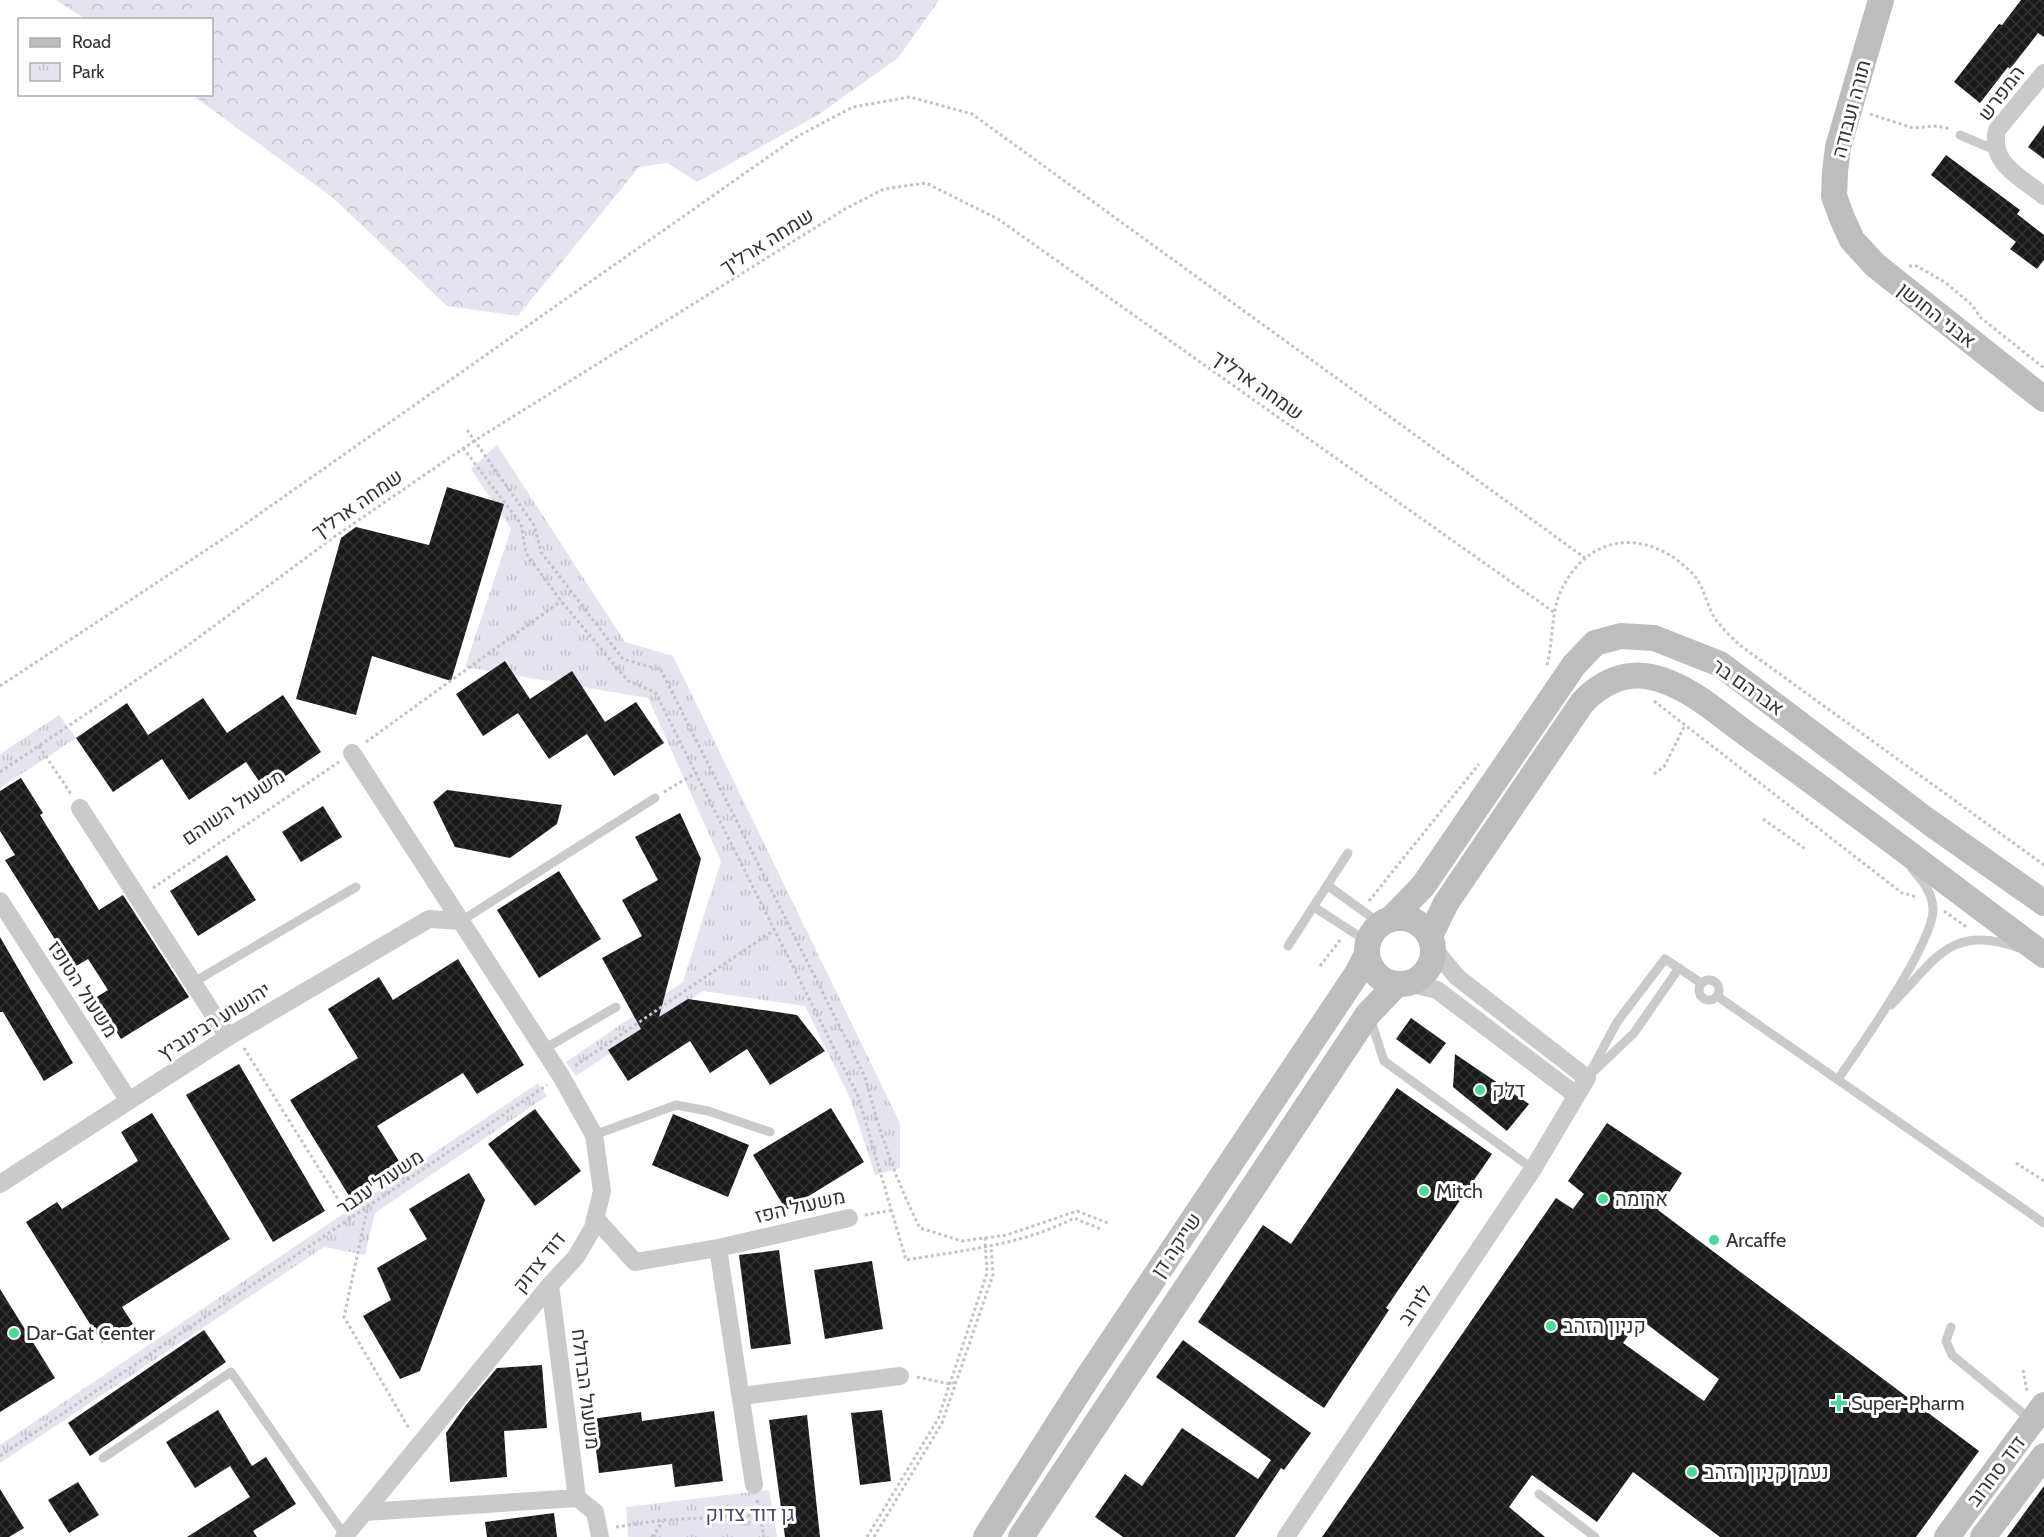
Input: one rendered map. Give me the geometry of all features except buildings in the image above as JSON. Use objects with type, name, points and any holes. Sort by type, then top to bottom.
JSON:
[{"type":"street","name":"תורה ועבודה","points":[[1842,218],[1834,196],[1838,147],[1881,0]]},
{"type":"street","name":"המפרש","points":[[1995,145],[1997,130],[2044,73]]},
{"type":"street","points":[[1995,145],[1999,160],[2044,196]]},
{"type":"street","name":"אבני החושן","points":[[1842,218],[1852,240],[1875,265],[2044,399]]},
{"type":"street","name":"אברהם בר","points":[[1377,935],[1423,886],[1562,687],[1574,665],[1595,643],[1621,636],[1654,638],[1720,664],[1929,822],[2044,903]]},
{"type":"street","name":"אברהם בר","points":[[1432,942],[1446,903],[1582,703],[1593,690],[1616,678],[1650,676],[1683,689],[1796,769],[2044,956]]},
{"type":"street","name":"דוד צדוק","points":[[345,1536],[550,1285],[576,1257],[593,1227],[602,1191],[594,1135],[561,1076],[352,753]]},
{"type":"street","points":[[80,808],[194,982],[232,1035]]},
{"type":"street","name":"משעול הטופז","points":[[0,901],[129,1101]]},
{"type":"street","points":[[1576,1095],[1437,990],[1403,984],[1377,975],[1370,965],[1377,935],[1403,917],[1414,921],[1457,977],[1587,1078]]},
{"type":"street","name":"יהושוע רבינוביץ","points":[[0,1184],[232,1035],[429,919],[461,921]]},
{"type":"street","name":"שייקה דן","points":[[986,1537],[1095,1367],[1358,972],[1377,935]]},
{"type":"street","points":[[1403,984],[1420,978],[1428,970],[1432,959],[1432,942]]},
{"type":"street","name":"שייקה דן","points":[[1021,1537],[1368,1014],[1403,984]]},
{"type":"street","name":"לזרוב","points":[[1286,1537],[1533,1169],[1587,1078]]},
{"type":"street","name":"משעול הפז","points":[[595,1218],[635,1262],[718,1248],[849,1218]]},
{"type":"street","points":[[718,1248],[754,1485]]},
{"type":"street","name":"משעול הבדולח","points":[[550,1285],[577,1498]]},
{"type":"street","points":[[741,1396],[900,1376]]},
{"type":"street","name":"דוד סחרוב","points":[[1947,1537],[2034,1416]]},
{"type":"street","name":"דוד סחרוב","points":[[1983,1537],[2044,1456]]},
{"type":"street","points":[[365,1512],[577,1498],[595,1512],[600,1533]]},
{"type":"lane","points":[[1960,135],[1995,145]]},
{"type":"lane","points":[[461,921],[655,798]]},
{"type":"lane","points":[[1838,1079],[1885,1011],[1925,940],[1933,909],[1929,889],[1879,833]]},
{"type":"lane","points":[[1288,946],[1348,853]]},
{"type":"lane","points":[[1327,885],[1377,935]]},
{"type":"lane","points":[[194,982],[356,887]]},
{"type":"lane","points":[[1314,907],[1377,935]]},
{"type":"lane","points":[[1885,1011],[1941,953],[1957,942],[1984,940],[2007,944],[2044,956]]},
{"type":"lane","points":[[1587,1078],[1617,1022],[1665,959],[1701,984]]},
{"type":"lane","points":[[1587,1078],[1634,1033],[1679,968]]},
{"type":"lane","points":[[1710,980],[1716,983],[1719,989],[1717,996],[1712,1000],[1703,999],[1698,990],[1701,984],[1710,980]]},
{"type":"lane","points":[[1717,996],[2044,1222]]},
{"type":"lane","points":[[543,1049],[616,1007]]},
{"type":"lane","points":[[1368,1014],[1384,1060],[1533,1169]]},
{"type":"lane","points":[[594,1135],[676,1105],[708,1111],[770,1132]]},
{"type":"lane","points":[[1951,1327],[1946,1341],[1952,1355],[1963,1367],[2034,1416]]},
{"type":"lane","points":[[103,1458],[231,1372],[345,1536]]},
{"type":"lane","points":[[1539,1494],[1595,1537]]},
{"type":"path","points":[[0,686],[235,531],[798,136],[853,106],[910,97],[972,114],[1585,558]]},
{"type":"path","points":[[1850,107],[1913,128],[1947,127],[1960,135]]},
{"type":"path","name":"שמחה ארליך","points":[[0,772],[187,646],[334,537],[474,441],[845,209],[885,189],[926,183],[998,219],[1555,613]]},
{"type":"path","points":[[1907,266],[1917,266],[1946,283],[1972,305],[1981,318],[2044,368]]},
{"type":"path","points":[[467,430],[534,525],[541,552],[623,659],[661,670],[865,1077],[879,1134],[899,1187],[920,1228],[962,1240],[985,1238],[1007,1235],[1077,1210],[1108,1223]]},
{"type":"path","points":[[464,448],[521,524],[526,553],[561,601],[628,681],[655,692],[858,1096],[906,1260],[991,1246],[1050,1230],[1074,1218],[1103,1230]]},
{"type":"path","name":"משעול השוהם","points":[[139,898],[352,753],[561,601]]},
{"type":"path","points":[[1644,697],[1654,701],[1902,892],[1932,902],[1984,940]]},
{"type":"path","points":[[1654,774],[1664,767],[1684,725]]},
{"type":"path","points":[[39,746],[80,808]]},
{"type":"path","points":[[655,798],[697,772]]},
{"type":"path","points":[[1953,800],[2044,865]]},
{"type":"path","points":[[1763,819],[1807,850]]},
{"type":"path","name":"משעול ענבר","points":[[0,1456],[351,1220],[774,930]]},
{"type":"path","points":[[232,1035],[351,1220]]},
{"type":"path","points":[[2016,1163],[2044,1181]]},
{"type":"path","points":[[367,1209],[344,1317],[419,1445]]},
{"type":"path","name":"משעול הפז","points":[[849,1218],[892,1210]]},
{"type":"path","points":[[867,1537],[938,1419],[987,1274],[985,1238]]},
{"type":"path","points":[[874,1537],[942,1423],[993,1275],[991,1246]]},
{"type":"path","points":[[2023,1370],[2034,1416]]},
{"type":"path","points":[[900,1376],[928,1377],[950,1384],[958,1382]]},
{"type":"path","points":[[754,1485],[764,1537]]},
{"type":"path","points":[[600,1533],[664,1520],[760,1515]]},
{"type":"path","points":[[652,1537],[664,1520]]},
{"type":"green space","points":[[56,0],[939,0],[898,58],[818,115],[697,182],[667,163],[639,167],[518,316],[447,306],[332,197],[193,96],[213,96],[213,18],[83,18]]},
{"type":"green space","points":[[497,445],[625,642],[673,656],[900,1123],[900,1168],[875,1175],[850,1098],[805,1006],[703,991],[576,1076],[566,1062],[683,982],[721,861],[648,698],[465,667],[511,529],[471,469]]},
{"type":"green space","points":[[59,715],[76,738],[0,788],[0,754]]},
{"type":"green space","points":[[538,1083],[547,1096],[375,1213],[365,1255],[324,1247],[0,1463],[0,1445]]},
{"type":"green space","name":"גן דוד צדוק","points":[[769,1490],[777,1537],[628,1537],[626,1507]]},
{"type":"place","name":"דלק","points":[[1480,1090]]},
{"type":"place","name":"Mitch","points":[[1424,1191]]},
{"type":"place","name":"ארומה","points":[[1603,1199]]},
{"type":"place","name":"Arcaffe","points":[[1714,1240]]},
{"type":"place","name":"קניון הזהב","points":[[1551,1326]]},
{"type":"place","name":"Dar-Gat Center","points":[[14,1333]]},
{"type":"place","name":"Super-Pharm","points":[[1839,1403]]},
{"type":"place","name":"נעמן קניון הזהב","points":[[1692,1472]]}]
